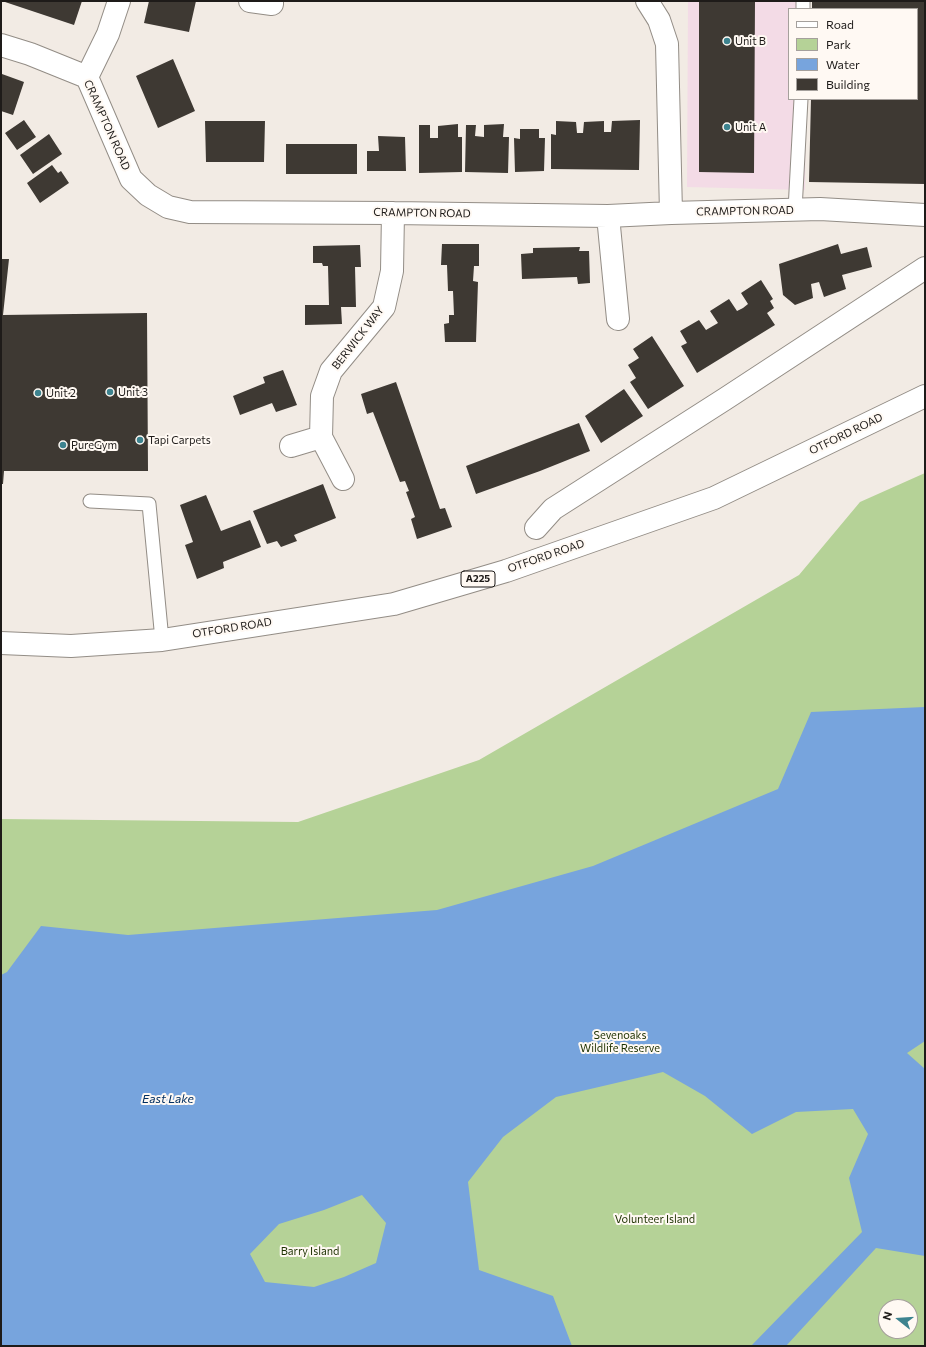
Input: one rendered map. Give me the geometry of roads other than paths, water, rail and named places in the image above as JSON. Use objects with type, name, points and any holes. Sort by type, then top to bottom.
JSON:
[{"type":"street","points":[[87,77],[108,34],[119,1]]},
{"type":"street","points":[[250,1],[272,4],[272,1]]},
{"type":"street","points":[[647,1],[659,20],[667,44],[671,213]]},
{"type":"street","name":"CRAMPTON ROAD","points":[[1,45],[30,54],[87,77],[131,179],[148,195],[168,206],[190,212],[608,216],[820,209],[925,215]]},
{"type":"street","name":"BERWICK WAY","points":[[343,479],[321,437],[322,396],[331,371],[384,307],[392,271],[393,213]]},
{"type":"street","points":[[608,216],[618,319]]},
{"type":"street","points":[[536,528],[553,509],[725,399],[925,268]]},
{"type":"street","name":"OTFORD ROAD","points":[[1,643],[72,646],[162,640],[394,604],[506,570],[714,498],[925,396]]},
{"type":"street","points":[[291,446],[321,437]]},
{"type":"lane","points":[[795,210],[801,100]]},
{"type":"lane","points":[[90,501],[149,504],[162,640]]},
{"type":"water","name":"East Lake","points":[[925,707],[925,1041],[907,1053],[925,1069],[925,1256],[876,1248],[786,1346],[751,1346],[862,1232],[849,1178],[868,1134],[853,1109],[796,1112],[752,1134],[705,1096],[663,1072],[556,1097],[503,1137],[468,1182],[479,1270],[553,1296],[572,1346],[1,1346],[1,975],[7,972],[41,926],[128,935],[437,910],[593,866],[778,789],[811,712]],"holes":[[[362,1195],[386,1223],[376,1263],[344,1277],[314,1287],[265,1282],[250,1254],[279,1224],[324,1210]]]},
{"type":"place","name":"Unit B","points":[[727,41]]},
{"type":"place","name":"Unit A","points":[[727,127]]},
{"type":"place","name":"Unit 3","points":[[110,392]]},
{"type":"place","name":"Unit 2","points":[[38,393]]},
{"type":"place","name":"Tapi Carpets","points":[[140,440]]},
{"type":"place","name":"PureGym","points":[[63,445]]},
{"type":"park label","name":"Sevenoaks Wildlife Reserve","points":[[620,1041]]},
{"type":"park label","name":"Volunteer Island","points":[[655,1219]]},
{"type":"park label","name":"Barry Island","points":[[310,1251]]}]
